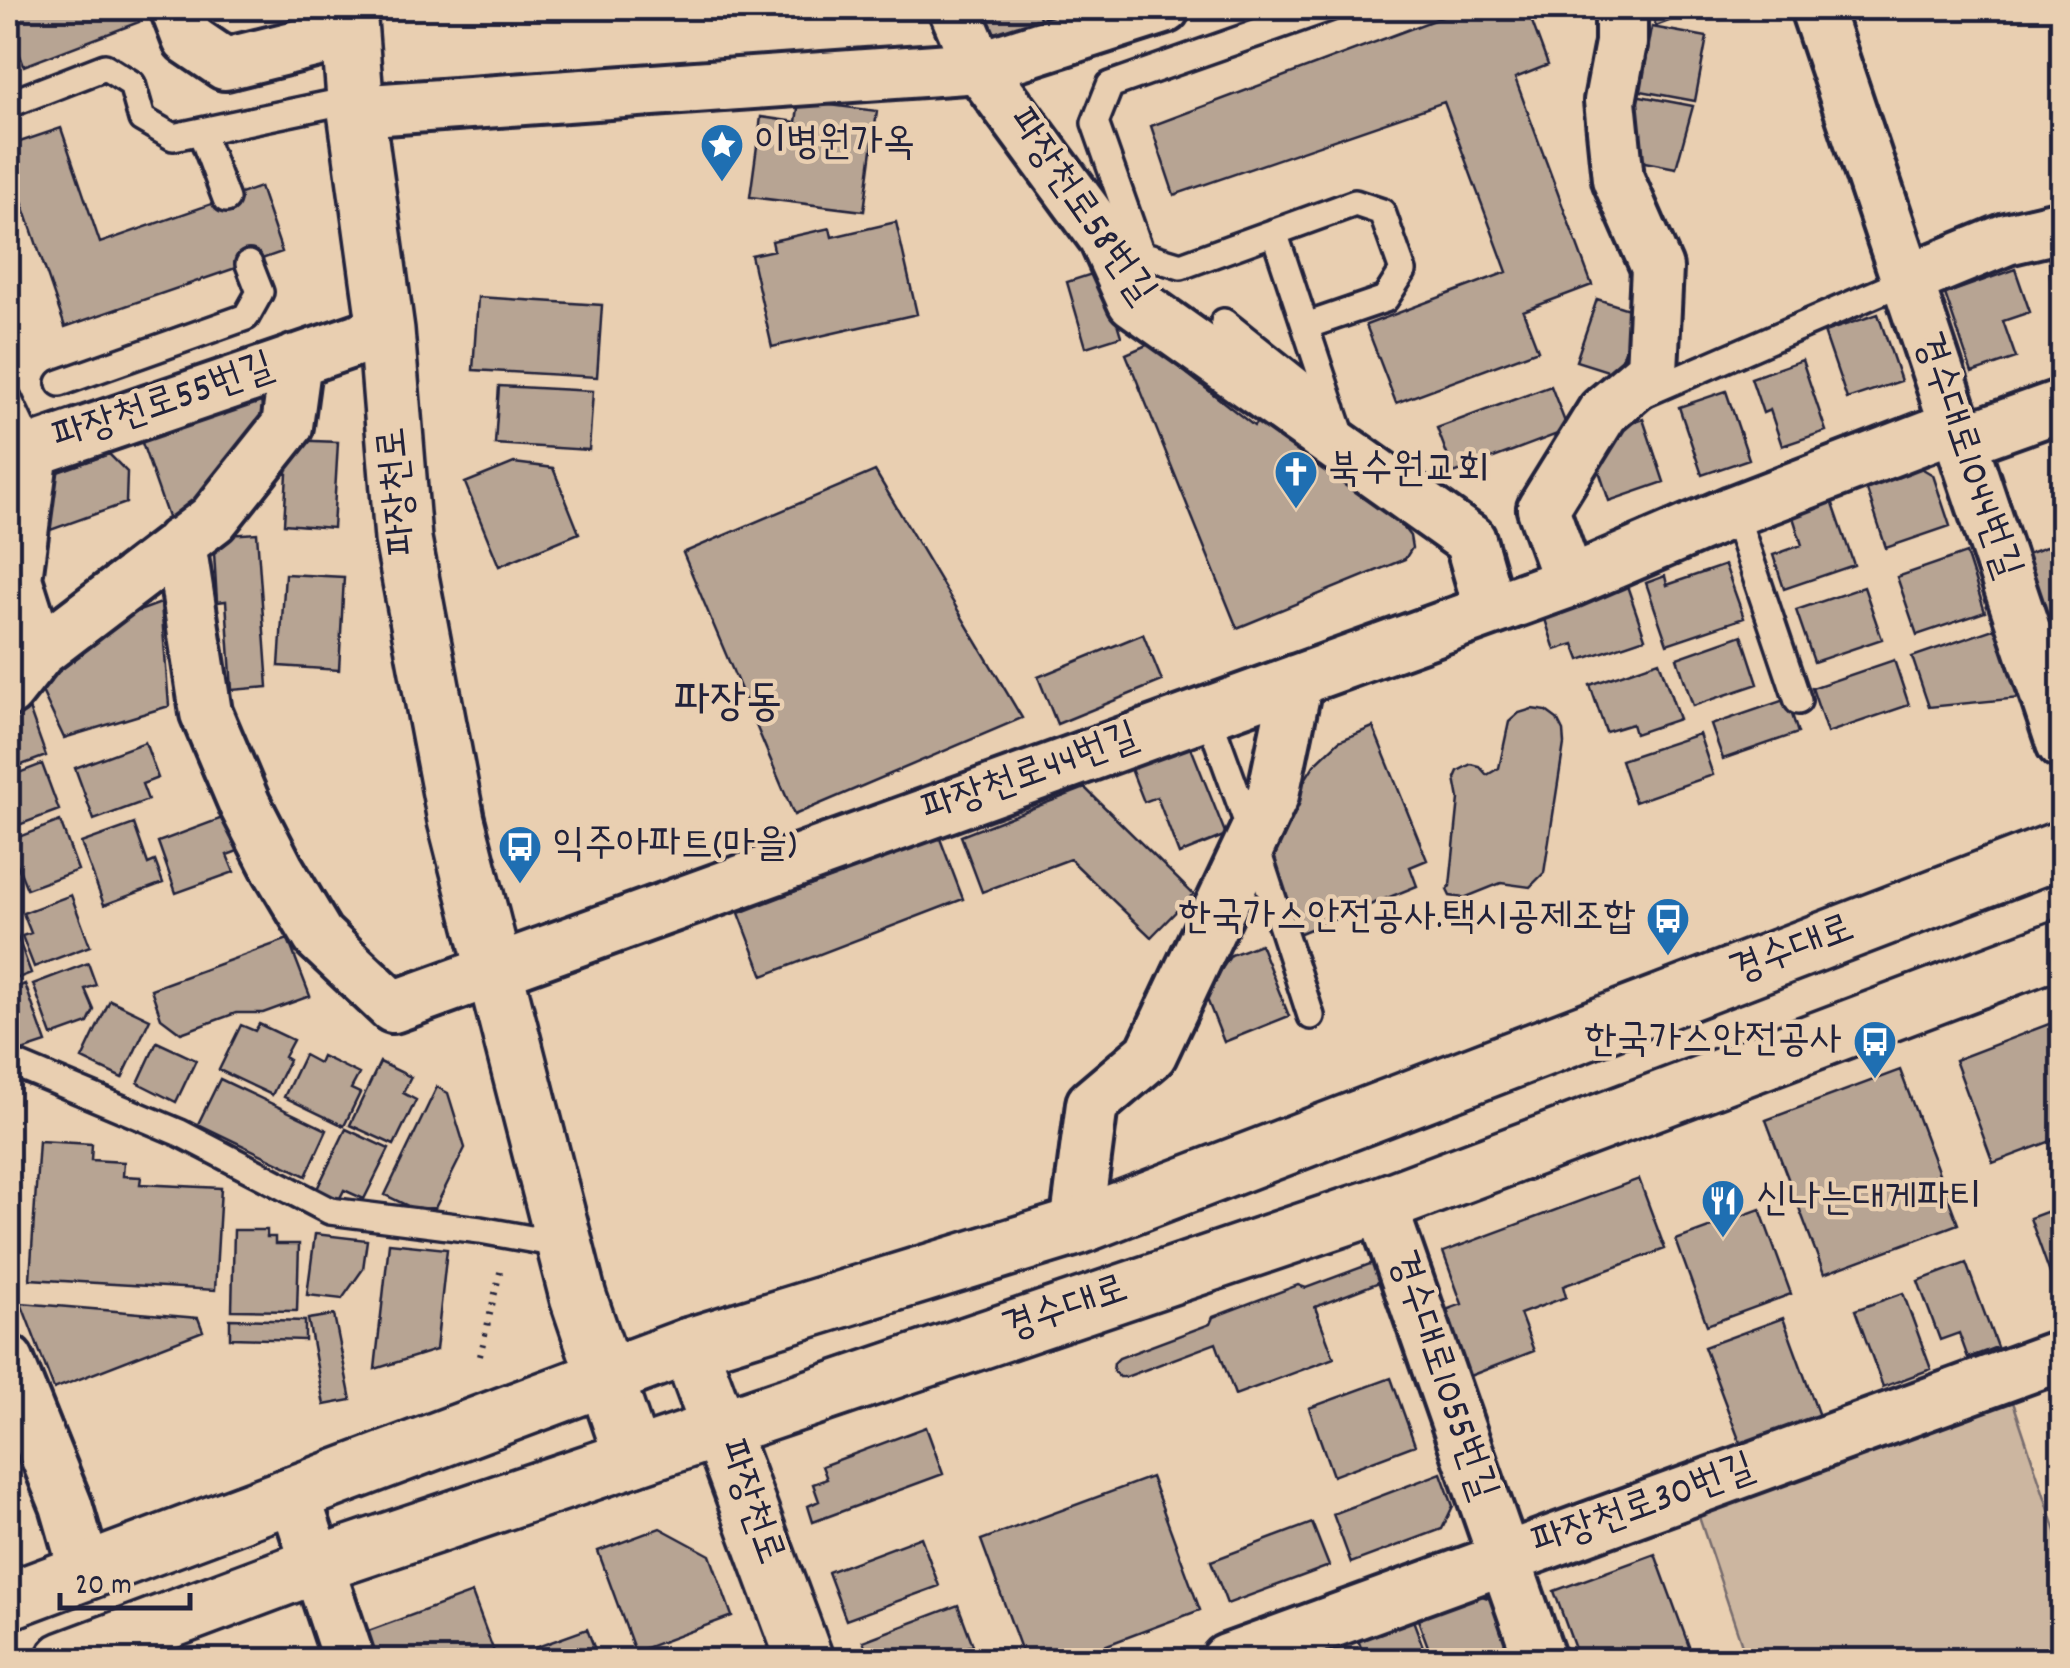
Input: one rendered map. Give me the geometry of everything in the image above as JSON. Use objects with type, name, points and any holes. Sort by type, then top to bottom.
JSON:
[{"type":"main road","name":"파장천로","points":[[349,20],[356,105],[386,330],[402,539],[456,820],[578,1298],[632,1458]]},
{"type":"main road","name":"경수대로","points":[[8,1601],[688,1346],[1076,1227],[2062,849]]},
{"type":"main road","name":"경수대로","points":[[64,1660],[317,1565],[1381,1205],[2062,948]]},
{"type":"main road","name":"파장천로","points":[[688,1346],[805,1660]]},
{"type":"street","points":[[176,8],[188,38],[225,64],[349,20]]},
{"type":"street","name":"파장천로58번길","points":[[954,8],[979,67],[1104,237],[1133,301],[1340,431],[1470,540]]},
{"type":"street","name":"파장천로58번길","points":[[356,105],[979,67],[1164,8]]},
{"type":"street","points":[[1490,610],[1470,540],[1543,509],[1603,412],[1652,370],[1657,268],[1618,179],[1610,101],[1622,43],[1621,8]]},
{"type":"street","name":"경수대로1044번길","points":[[1816,8],[2062,744]]},
{"type":"street","name":"경수대로1044번길","points":[[1905,282],[2008,240],[2062,226]]},
{"type":"street","name":"파장천로55번길","points":[[296,360],[287,426],[213,519],[39,652],[16,579],[20,455],[296,360],[386,330]]},
{"type":"street","name":"파장천로44번길","points":[[493,969],[1568,582],[1734,511],[1958,434],[2062,404]]},
{"type":"street","points":[[1543,509],[1568,582]]},
{"type":"street","points":[[180,544],[206,713],[254,821],[318,936],[393,1007],[493,969]]},
{"type":"street","points":[[8,691],[39,652]]},
{"type":"street","name":"경수대로","points":[[1076,1227],[1092,1104],[1150,1054],[1273,795],[1297,680]]},
{"type":"street","name":"경수대로1055번길","points":[[1381,1205],[1540,1660]]},
{"type":"street","name":"파장천로30번길","points":[[1226,1660],[2062,1355]]},
{"type":"street","points":[[8,1361],[66,1504],[85,1571]]},
{"type":"street","points":[[293,1492],[349,1660]]},
{"type":"lane","points":[[1306,326],[1386,299],[1404,271],[1382,212],[1354,203],[1181,266],[1140,254],[1095,124],[1110,84],[1328,8]]},
{"type":"lane","points":[[17,101],[105,68],[132,84],[142,119],[173,137],[356,105]]},
{"type":"lane","points":[[201,132],[226,200]]},
{"type":"lane","points":[[1274,232],[1340,431]]},
{"type":"lane","points":[[60,383],[246,317],[260,292],[249,264]]},
{"type":"lane","name":"경수대로1044번길","points":[[1603,412],[1905,282]]},
{"type":"lane","points":[[1224,322],[1340,431]]},
{"type":"lane","name":"파장천로55번길","points":[[8,398],[20,455]]},
{"type":"lane","points":[[1734,511],[1798,701]]},
{"type":"lane","points":[[1207,712],[1254,838],[1311,1016]]},
{"type":"lane","points":[[8,1061],[180,1133],[330,1211],[564,1245]]},
{"type":"path","points":[[480,1230],[503,1260],[480,1356]]},
{"type":"shaded area","points":[[2011,1396],[2062,1549],[2062,1660],[1747,1660],[1695,1505]]},
{"type":"building","points":[[8,8],[134,8],[139,22],[24,66],[8,23]]},
{"type":"building","points":[[960,8],[1037,8],[1040,18],[982,39]]},
{"type":"building","points":[[1045,8],[1095,8],[1054,33]]},
{"type":"building","points":[[1466,8],[1527,8],[1548,65],[1515,78],[1592,285],[1523,311],[1538,350],[1396,403],[1366,325],[1507,272],[1444,102],[1174,195],[1151,126]]},
{"type":"building","points":[[1649,8],[1700,8],[1701,9],[1656,26]]},
{"type":"building","points":[[1652,27],[1707,37],[1695,101],[1641,91]]},
{"type":"building","points":[[1630,94],[1693,106],[1676,168],[1634,160]]},
{"type":"building","points":[[799,101],[877,111],[864,211],[750,197],[761,117],[796,122]]},
{"type":"building","points":[[61,128],[100,243],[260,187],[282,252],[65,327],[8,161],[8,146]]},
{"type":"building","points":[[896,222],[917,314],[772,347],[751,255],[774,250],[772,241],[830,228],[832,237]]},
{"type":"building","points":[[2062,246],[2062,358],[2056,358],[2048,247]]},
{"type":"building","points":[[2015,269],[2030,312],[2003,321],[2016,358],[1972,373],[1945,294]]},
{"type":"building","points":[[1101,271],[1121,336],[1086,347],[1067,282]]},
{"type":"building","points":[[478,297],[602,305],[597,377],[473,370]]},
{"type":"building","points":[[1597,299],[1638,312],[1617,374],[1576,361]]},
{"type":"building","points":[[1878,314],[1901,381],[1847,399],[1824,332]]},
{"type":"building","points":[[1149,344],[1254,426],[1261,417],[1403,527],[1412,548],[1405,559],[1237,628],[1126,354]]},
{"type":"building","points":[[1802,360],[1826,431],[1782,446],[1770,410],[1763,413],[1751,378]]},
{"type":"building","points":[[499,386],[593,391],[589,450],[495,444]]},
{"type":"building","points":[[1551,386],[1568,430],[1454,473],[1437,428]]},
{"type":"building","points":[[1726,391],[1749,459],[1702,475],[1679,407]]},
{"type":"building","points":[[260,399],[269,426],[171,526],[141,440]]},
{"type":"building","points":[[1643,419],[1664,482],[1609,501],[1588,438]]},
{"type":"building","points":[[289,440],[338,442],[333,528],[284,524]]},
{"type":"building","points":[[109,454],[127,472],[126,503],[45,532],[34,499],[55,491],[49,475]]},
{"type":"building","points":[[1911,462],[1933,475],[1950,526],[1886,548],[1863,478]]},
{"type":"building","points":[[514,463],[553,468],[579,533],[499,566],[465,483]]},
{"type":"building","points":[[875,471],[1022,718],[794,815],[683,553]]},
{"type":"building","points":[[1832,501],[1854,565],[1784,589],[1773,555],[1802,545],[1792,514]]},
{"type":"building","points":[[257,533],[268,687],[232,690],[226,601],[217,602],[213,536]]},
{"type":"building","points":[[2062,541],[2062,688],[2016,558]]},
{"type":"building","points":[[1966,553],[1985,612],[1917,635],[1897,577]]},
{"type":"building","points":[[1725,565],[1744,618],[1667,644],[1646,583],[1665,576],[1667,585]]},
{"type":"building","points":[[285,574],[344,577],[339,670],[279,666]]},
{"type":"building","points":[[1624,577],[1645,638],[1580,660],[1574,644],[1555,650],[1541,607]]},
{"type":"building","points":[[1864,587],[1882,639],[1814,662],[1796,610]]},
{"type":"building","points":[[161,603],[169,706],[64,738],[40,687],[65,651],[106,623]]},
{"type":"building","points":[[1996,628],[2020,698],[1929,707],[1912,657]]},
{"type":"building","points":[[1143,634],[1162,681],[1057,724],[1038,677]]},
{"type":"building","points":[[1742,635],[1758,684],[1693,706],[1677,658]]},
{"type":"building","points":[[1894,660],[1909,705],[1827,733],[1812,688]]},
{"type":"building","points":[[1659,661],[1679,719],[1635,734],[1632,724],[1606,732],[1590,685]]},
{"type":"building","points":[[1787,699],[1798,733],[1723,759],[1711,725]]},
{"type":"building","points":[[26,700],[46,756],[8,770],[8,707]]},
{"type":"building","points":[[1532,709],[1546,711],[1557,719],[1564,744],[1544,873],[1530,887],[1501,883],[1464,898],[1450,896],[1447,890],[1459,799],[1455,778],[1458,771],[1471,764],[1487,775],[1499,768],[1509,722]]},
{"type":"building","points":[[1373,727],[1427,860],[1410,867],[1417,886],[1298,934],[1270,862],[1283,815],[1314,765],[1339,741]]},
{"type":"building","points":[[1699,734],[1713,775],[1635,802],[1621,760]]},
{"type":"building","points":[[145,742],[158,778],[142,784],[148,800],[94,820],[75,768]]},
{"type":"building","points":[[1190,745],[1226,835],[1179,854],[1157,797],[1144,802],[1131,769]]},
{"type":"building","points":[[42,764],[59,810],[8,829],[8,777]]},
{"type":"building","points":[[1085,788],[1193,894],[1151,937],[1070,859],[982,892],[961,836]]},
{"type":"building","points":[[233,814],[246,848],[227,855],[234,872],[176,893],[158,842]]},
{"type":"building","points":[[60,821],[78,870],[27,889],[17,864],[8,867],[8,841]]},
{"type":"building","points":[[134,824],[148,864],[155,861],[163,883],[104,905],[81,843]]},
{"type":"building","points":[[939,836],[963,899],[763,976],[739,913]]},
{"type":"building","points":[[71,895],[90,946],[34,967],[22,936],[31,933],[23,913]]},
{"type":"building","points":[[11,919],[31,973],[8,982],[8,920]]},
{"type":"building","points":[[288,939],[310,996],[263,1013],[236,1013],[181,1033],[161,1018],[151,989]]},
{"type":"building","points":[[1260,944],[1289,1016],[1224,1042],[1205,994],[1231,955]]},
{"type":"building","points":[[88,963],[96,985],[85,989],[94,1010],[88,1023],[52,1036],[33,984]]},
{"type":"building","points":[[25,984],[46,1043],[16,1053],[13,1043],[8,1045],[8,991]]},
{"type":"building","points":[[110,1000],[150,1019],[122,1078],[82,1059]]},
{"type":"building","points":[[2062,1019],[2062,1137],[1993,1163],[1955,1060]]},
{"type":"building","points":[[259,1024],[293,1040],[284,1057],[289,1060],[272,1095],[219,1070],[241,1025],[255,1031]]},
{"type":"building","points":[[157,1042],[196,1060],[176,1102],[138,1083]]},
{"type":"building","points":[[304,1055],[319,1063],[322,1056],[359,1074],[351,1089],[360,1093],[344,1126],[284,1097]]},
{"type":"building","points":[[380,1062],[411,1077],[403,1093],[416,1100],[394,1145],[350,1125]]},
{"type":"building","points":[[1900,1070],[1958,1224],[1824,1274],[1766,1120]]},
{"type":"building","points":[[220,1079],[327,1130],[306,1176],[198,1124]]},
{"type":"building","points":[[437,1087],[448,1093],[465,1148],[435,1208],[414,1209],[385,1195]]},
{"type":"building","points":[[346,1129],[389,1149],[364,1199],[344,1190],[338,1202],[316,1191]]},
{"type":"building","points":[[39,1141],[92,1144],[91,1160],[124,1162],[123,1176],[141,1177],[140,1184],[221,1188],[215,1290],[30,1279]]},
{"type":"building","points":[[1639,1179],[1665,1249],[1563,1286],[1566,1297],[1520,1314],[1534,1351],[1467,1377],[1443,1311],[1462,1304],[1443,1252]]},
{"type":"building","points":[[2062,1206],[2062,1307],[2030,1218]]},
{"type":"building","points":[[1760,1209],[1791,1294],[1707,1325],[1676,1240]]},
{"type":"building","points":[[234,1230],[267,1230],[267,1237],[275,1237],[275,1244],[299,1244],[297,1311],[232,1310]]},
{"type":"building","points":[[315,1234],[367,1240],[363,1269],[342,1299],[307,1295]]},
{"type":"building","points":[[389,1243],[447,1249],[436,1350],[375,1369]]},
{"type":"building","points":[[1966,1263],[1997,1347],[1968,1358],[1959,1333],[1940,1340],[1918,1281]]},
{"type":"building","points":[[1378,1264],[1383,1278],[1377,1283],[1315,1307],[1334,1358],[1235,1395],[1216,1343],[1126,1377],[1113,1371],[1119,1358],[1210,1324],[1213,1317],[1298,1285],[1306,1288]]},
{"type":"building","points":[[1903,1293],[1931,1369],[1883,1387],[1855,1310]]},
{"type":"building","points":[[21,1303],[198,1318],[203,1331],[54,1389]]},
{"type":"building","points":[[334,1315],[351,1400],[324,1405],[308,1319]]},
{"type":"building","points":[[1783,1318],[1819,1416],[1741,1445],[1704,1347]]},
{"type":"building","points":[[230,1319],[305,1321],[305,1340],[230,1338]]},
{"type":"building","points":[[1391,1378],[1415,1445],[1333,1476],[1309,1408]]},
{"type":"building","points":[[926,1427],[943,1474],[813,1522],[808,1506],[819,1501],[813,1484],[827,1479],[822,1466]]},
{"type":"building","points":[[1441,1473],[1453,1506],[1442,1529],[1351,1563],[1333,1514]]},
{"type":"building","points":[[1151,1477],[1200,1610],[1067,1660],[1025,1660],[981,1540]]},
{"type":"building","points":[[1312,1523],[1329,1566],[1227,1604],[1211,1561]]},
{"type":"building","points":[[660,1528],[710,1555],[732,1616],[635,1652],[598,1551]]},
{"type":"building","points":[[921,1537],[939,1586],[846,1620],[828,1572]]},
{"type":"building","points":[[1655,1554],[1694,1660],[1579,1660],[1554,1591]]},
{"type":"building","points":[[1470,1592],[1497,1601],[1516,1652],[1493,1660],[1433,1660],[1415,1612]]},
{"type":"building","points":[[472,1593],[497,1660],[370,1660],[360,1634]]},
{"type":"building","points":[[958,1605],[973,1645],[933,1660],[871,1660],[863,1641]]},
{"type":"building","points":[[1413,1620],[1428,1660],[1366,1660],[1358,1640]]},
{"type":"building","points":[[587,1629],[599,1660],[501,1660]]},
{"type":"building","points":[[1344,1644],[1350,1660],[1301,1660]]},
{"type":"place","name":"이병원가옥","points":[[722,183]]},
{"type":"place","name":"북수원교회","points":[[1296,510]]},
{"type":"place","name":"익주아파트(마을)","points":[[520,885]]},
{"type":"place","name":"한국가스안전공사.택시공제조합","points":[[1668,957]]},
{"type":"place","name":"한국가스안전공사","points":[[1875,1080]]},
{"type":"place","name":"신나는대게파티","points":[[1723,1239]]},
{"type":"district","name":"파장동","points":[[728,705]]}]
